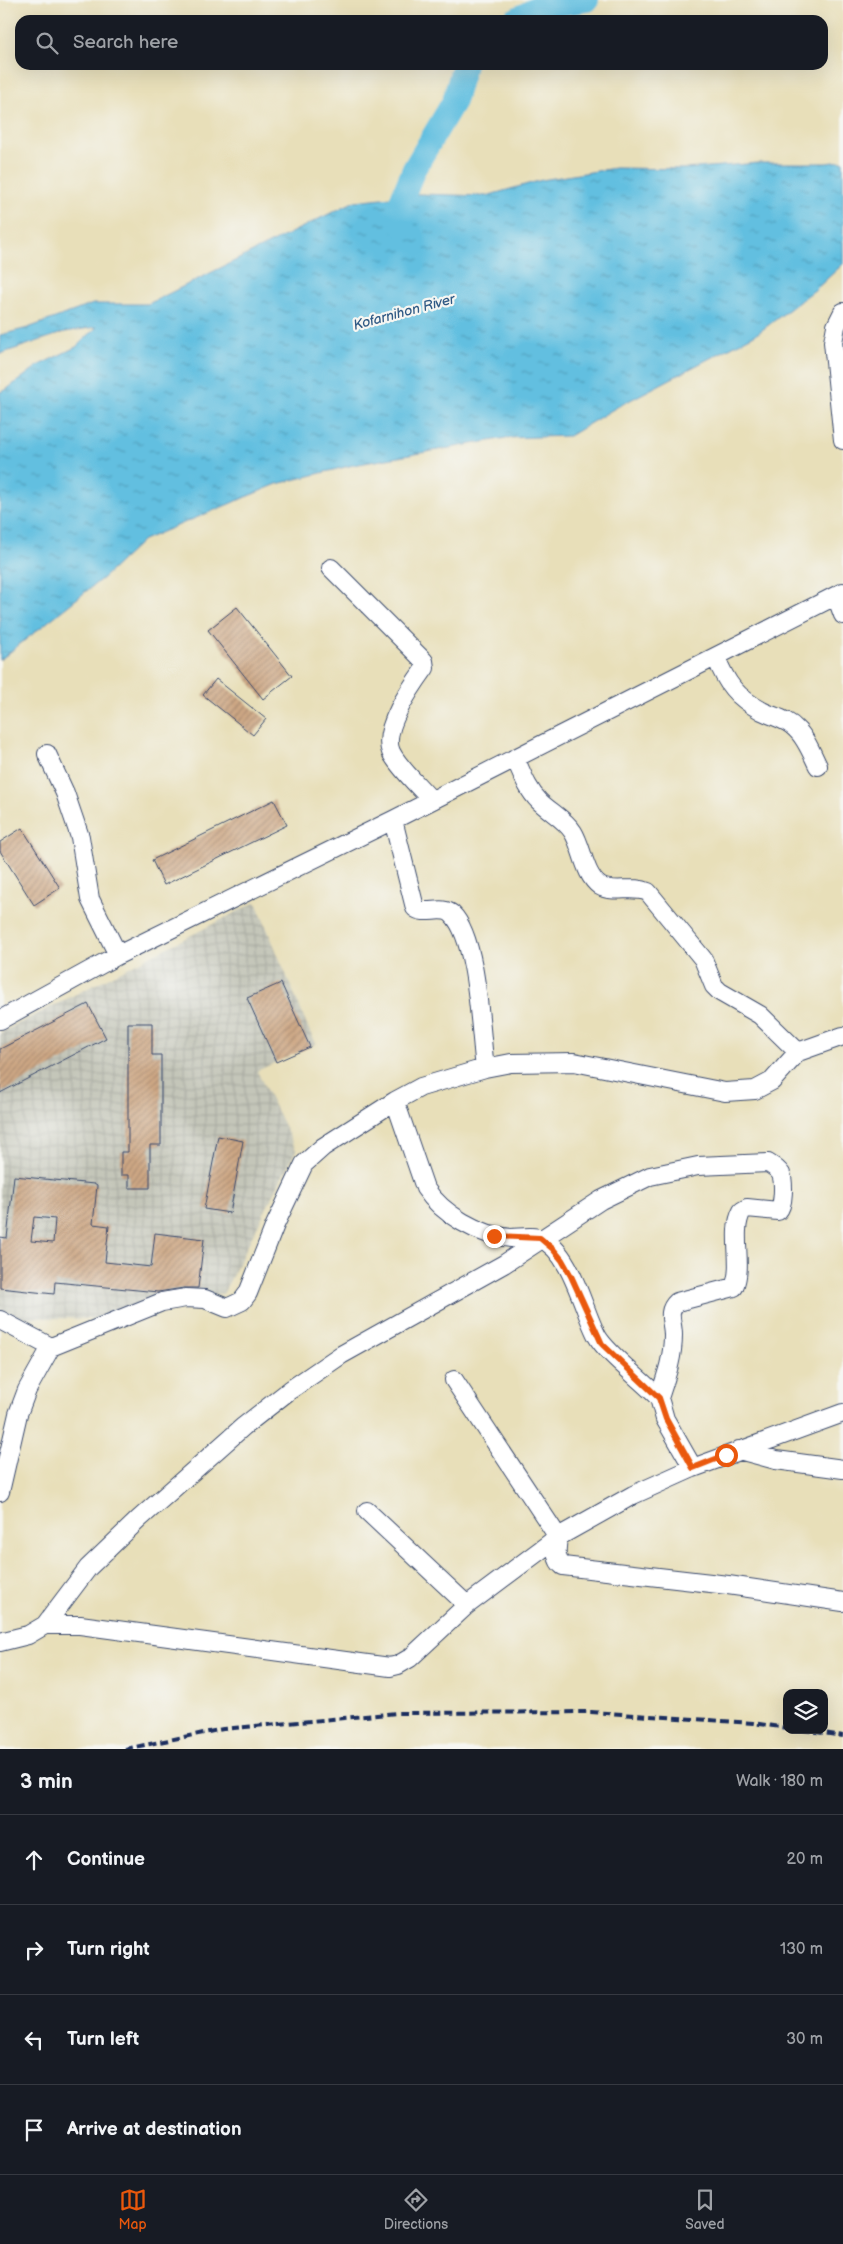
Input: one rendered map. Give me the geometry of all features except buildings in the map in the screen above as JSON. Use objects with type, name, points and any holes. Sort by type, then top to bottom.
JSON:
[{"type":"street","points":[[843,312],[836,326],[833,342],[843,440]]},
{"type":"street","points":[[331,568],[424,660],[425,668],[389,730],[388,743],[392,753],[431,800]]},
{"type":"street","points":[[0,1020],[118,955],[393,820],[839,594],[843,615]]},
{"type":"street","points":[[716,657],[723,676],[734,692],[798,730],[818,766]]},
{"type":"street","points":[[47,754],[65,793],[80,837],[90,899],[118,955]]},
{"type":"street","points":[[515,758],[530,790],[567,823],[574,834],[588,870],[596,883],[603,888],[639,888],[648,892],[702,959],[714,986],[720,992],[760,1015],[798,1052]]},
{"type":"street","points":[[393,820],[415,908],[422,912],[448,912],[453,916],[463,934],[478,990],[485,1068]]},
{"type":"street","points":[[0,1492],[24,1398],[51,1347],[162,1302],[186,1298],[205,1299],[227,1308],[242,1301],[248,1294],[275,1225],[304,1164],[323,1148],[395,1101],[421,1087],[485,1068],[511,1063],[574,1062],[726,1092],[756,1090],[772,1081],[798,1052],[843,1036]]},
{"type":"street","points":[[395,1101],[424,1188],[433,1200],[478,1230],[494,1236],[540,1238],[562,1260],[602,1344],[659,1398],[666,1419],[693,1468]]},
{"type":"street","points":[[0,1642],[28,1635],[45,1625],[94,1562],[244,1426],[290,1390],[341,1355],[504,1264],[540,1238],[601,1200],[650,1176],[698,1166],[768,1163],[779,1171],[782,1176],[781,1209],[778,1211],[747,1208],[739,1216],[737,1268],[734,1287],[677,1302],[671,1310],[673,1333],[671,1362],[659,1398]]},
{"type":"street","points":[[0,1320],[51,1347]]},
{"type":"street","points":[[454,1380],[558,1537],[558,1562],[564,1566],[728,1585],[843,1602]]},
{"type":"street","points":[[45,1625],[80,1624],[205,1643],[390,1667],[398,1665],[410,1658],[467,1605],[558,1537],[634,1495],[693,1468],[843,1413]]},
{"type":"street","points":[[739,1450],[776,1460],[843,1469]]},
{"type":"street","points":[[367,1511],[467,1605]]},
{"type":"shaded area","points":[[256,902],[315,1044],[257,1071],[296,1150],[223,1294],[166,1295],[95,1319],[0,1317],[0,1033]]},
{"type":"water","name":"Kofarnihon River","points":[[843,161],[843,264],[816,289],[758,333],[617,407],[569,436],[506,438],[353,465],[277,484],[143,540],[104,577],[0,660],[0,392],[7,389],[39,365],[76,347],[97,327],[65,332],[0,354],[0,335],[28,328],[93,304],[148,304],[355,201],[418,194],[486,196],[542,180],[615,168],[685,169],[759,163],[826,163]]},
{"type":"waterway","points":[[525,15],[540,7],[587,0]]},
{"type":"waterway","points":[[403,226],[399,206],[414,169],[454,101],[463,70]]},
{"type":"railway","points":[[125,1749],[223,1729],[398,1713],[591,1712],[753,1723],[783,1727]]},
{"type":"railway","points":[[828,1734],[843,1736]]},
{"type":"route","points":[[494,1236],[540,1238],[553,1249],[571,1276],[596,1336],[659,1398],[674,1436],[693,1468],[726,1455]]}]
